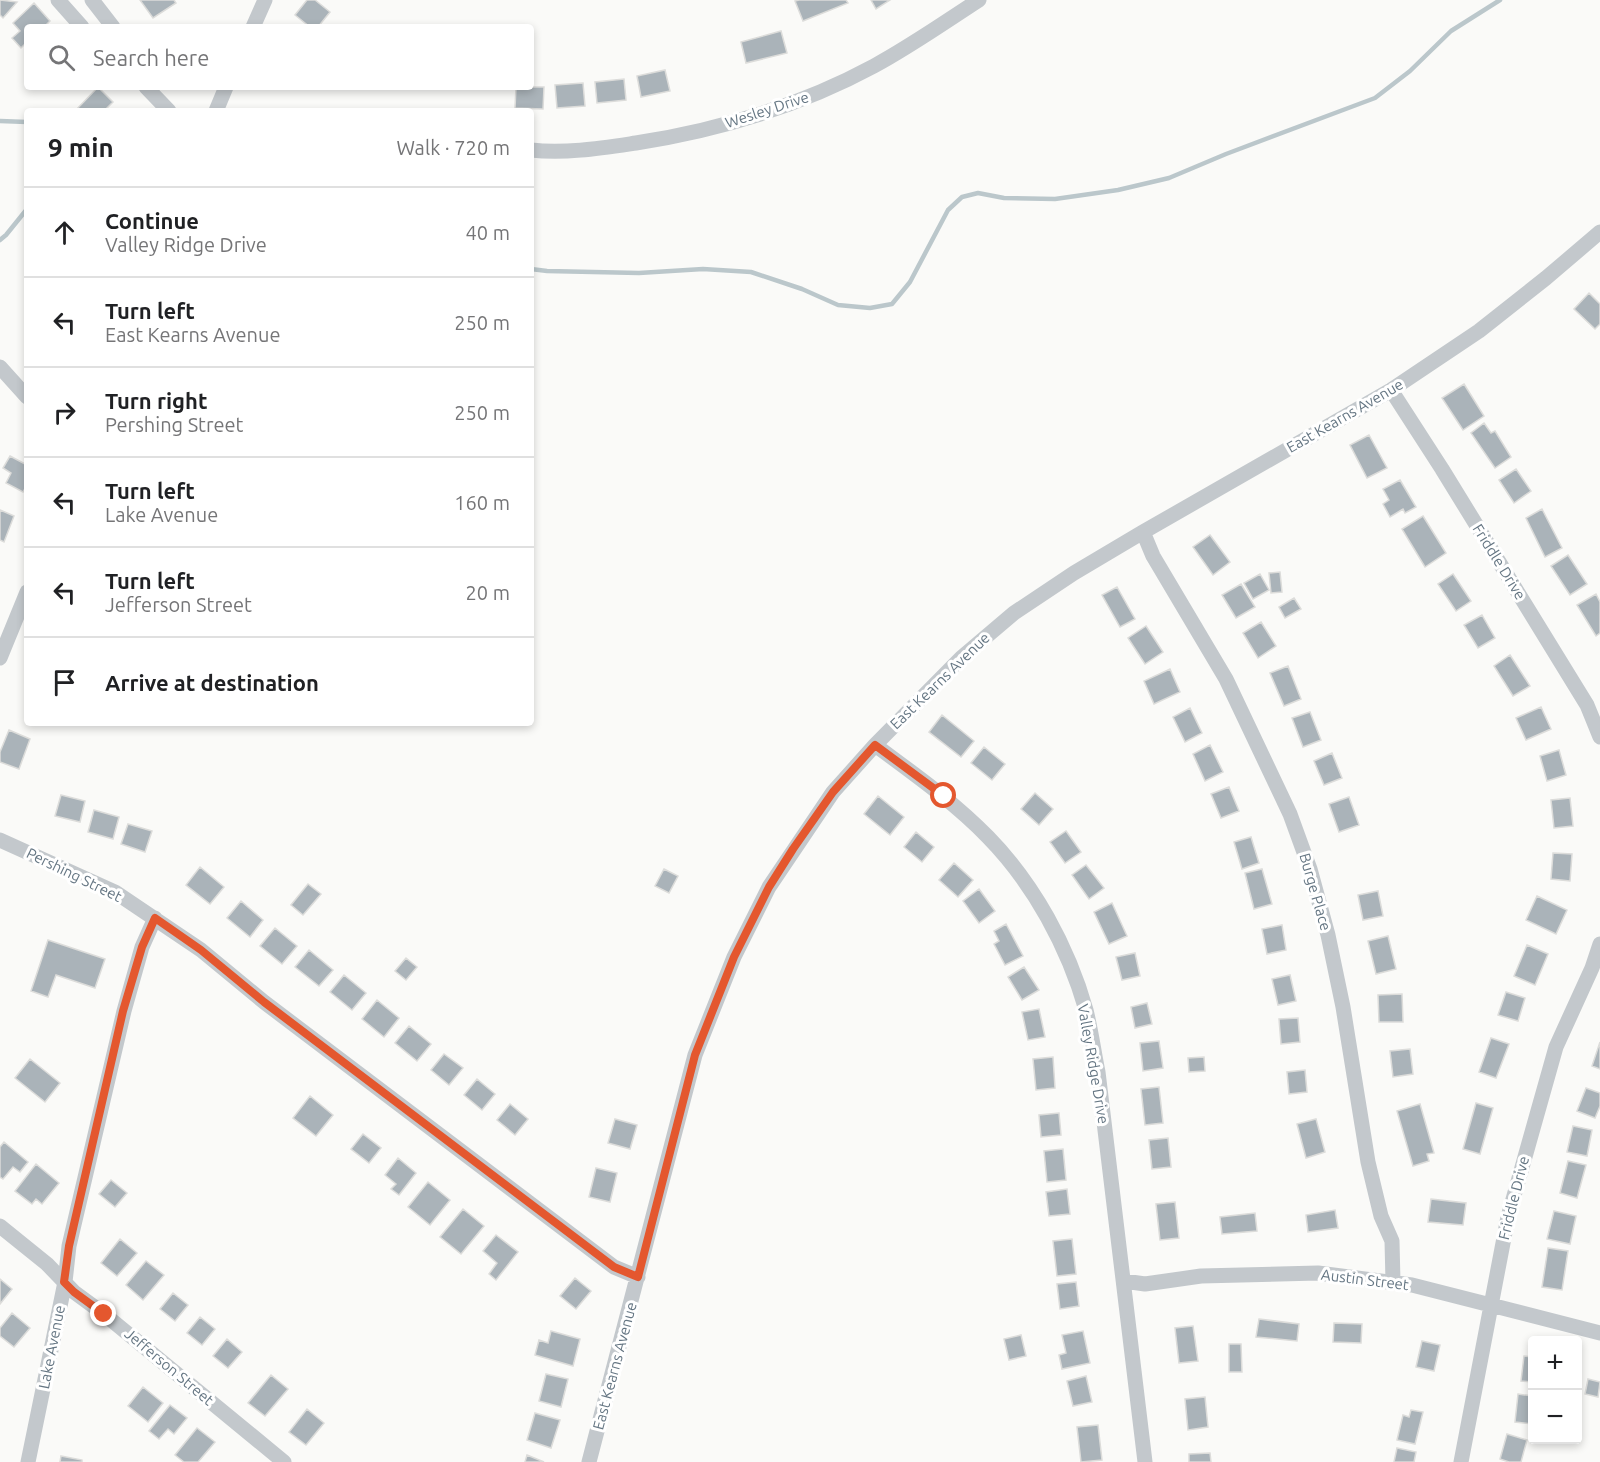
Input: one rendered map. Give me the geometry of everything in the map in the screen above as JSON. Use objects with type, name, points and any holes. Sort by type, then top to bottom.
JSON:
[{"type":"street","points":[[58,0],[79,24]]},
{"type":"street","points":[[92,0],[112,24]]},
{"type":"street","points":[[254,24],[264,0]]},
{"type":"street","name":"Wesley Drive","points":[[534,150],[597,149],[671,137],[767,113],[825,90],[875,65],[979,0]]},
{"type":"street","points":[[149,90],[166,108]]},
{"type":"street","points":[[217,108],[225,90]]},
{"type":"street","name":"East Kearns Avenue","points":[[590,1462],[695,1055],[734,957],[769,887],[833,792],[875,745],[961,658],[1014,613],[1074,573],[1143,532],[1391,390],[1479,331],[1597,242]]},
{"type":"street","points":[[0,367],[24,394]]},
{"type":"street","name":"Friddle Drive","points":[[1391,390],[1448,478],[1587,705],[1600,737]]},
{"type":"street","name":"Burge Place","points":[[1143,532],[1153,556],[1226,679],[1290,814],[1310,869],[1328,935],[1343,1007],[1368,1162],[1381,1216],[1392,1241],[1393,1282]]},
{"type":"street","points":[[0,658],[24,599]]},
{"type":"street","name":"Valley Ridge Drive","points":[[875,745],[944,796],[989,837],[1038,902],[1072,970],[1086,1011],[1098,1072],[1145,1462]]},
{"type":"street","name":"Pershing Street","points":[[0,840],[115,892],[155,918],[201,950],[264,1002],[614,1267],[638,1277]]},
{"type":"street","name":"Lake Avenue","points":[[28,1462],[64,1282],[69,1246],[123,1011],[142,947],[155,918]]},
{"type":"street","name":"Friddle Drive","points":[[1461,1462],[1508,1217],[1556,1047],[1592,968],[1600,944]]},
{"type":"street","name":"Jefferson Street","points":[[0,1226],[47,1264],[64,1282],[284,1462]]},
{"type":"street","name":"Austin Street","points":[[1124,1281],[1145,1284],[1201,1276],[1318,1273],[1412,1285],[1600,1333]]},
{"type":"building","points":[[0,0],[17,2],[3,18],[0,15]]},
{"type":"building","points":[[140,0],[174,0],[176,3],[153,18]]},
{"type":"building","points":[[307,0],[315,0],[330,12],[320,24],[306,24],[295,15]]},
{"type":"building","points":[[846,0],[848,3],[803,21],[795,1]]},
{"type":"building","points":[[871,0],[890,0],[876,9]]},
{"type":"building","points":[[34,3],[50,21],[47,24],[24,24],[24,45],[21,48],[12,38],[20,31],[13,23]]},
{"type":"building","points":[[781,31],[787,53],[746,63],[741,42]]},
{"type":"building","points":[[665,70],[670,91],[641,97],[637,76]]},
{"type":"building","points":[[624,79],[626,100],[597,103],[595,82]]},
{"type":"building","points":[[583,83],[585,106],[557,108],[555,85]]},
{"type":"building","points":[[534,87],[544,87],[543,109],[515,108],[516,90],[534,90]]},
{"type":"building","points":[[95,90],[101,90],[113,102],[107,108],[78,108]]},
{"type":"building","points":[[1589,293],[1600,304],[1600,324],[1595,329],[1574,309]]},
{"type":"building","points":[[1464,384],[1484,416],[1463,430],[1442,398]]},
{"type":"building","points":[[1484,423],[1491,433],[1495,431],[1511,457],[1495,468],[1471,433]]},
{"type":"building","points":[[1369,435],[1387,468],[1367,478],[1350,445]]},
{"type":"building","points":[[10,456],[24,463],[23,492],[6,483],[11,473],[3,468]]},
{"type":"building","points":[[1516,469],[1531,491],[1514,503],[1499,480]]},
{"type":"building","points":[[1400,480],[1416,507],[1405,513],[1403,509],[1390,517],[1383,504],[1389,500],[1383,489]]},
{"type":"building","points":[[1542,509],[1562,548],[1545,557],[1526,518]]},
{"type":"building","points":[[0,510],[14,516],[4,542],[0,540]]},
{"type":"building","points":[[1423,516],[1446,553],[1425,567],[1402,529]]},
{"type":"building","points":[[1210,535],[1230,562],[1213,575],[1193,547]]},
{"type":"building","points":[[1568,555],[1587,584],[1570,595],[1551,566]]},
{"type":"building","points":[[1280,572],[1282,592],[1271,593],[1269,573]]},
{"type":"building","points":[[1260,574],[1269,590],[1253,599],[1244,583]]},
{"type":"building","points":[[1453,574],[1471,601],[1456,611],[1438,584]]},
{"type":"building","points":[[1241,584],[1255,607],[1236,618],[1222,595]]},
{"type":"building","points":[[1117,587],[1135,619],[1120,627],[1102,595]]},
{"type":"building","points":[[1596,594],[1600,602],[1600,633],[1596,636],[1577,605]]},
{"type":"building","points":[[1294,598],[1301,609],[1285,618],[1279,607]]},
{"type":"building","points":[[1482,615],[1495,638],[1478,648],[1464,625]]},
{"type":"building","points":[[1261,622],[1276,646],[1258,658],[1243,633]]},
{"type":"building","points":[[1146,626],[1163,652],[1145,664],[1128,638]]},
{"type":"building","points":[[1510,655],[1530,686],[1513,696],[1494,666]]},
{"type":"building","points":[[1288,666],[1301,699],[1284,706],[1270,673]]},
{"type":"building","points":[[1170,669],[1180,692],[1154,704],[1144,681]]},
{"type":"building","points":[[1541,707],[1551,729],[1526,740],[1516,718]]},
{"type":"building","points":[[1190,708],[1202,733],[1185,742],[1173,717]]},
{"type":"building","points":[[1310,712],[1321,740],[1303,747],[1292,718]]},
{"type":"building","points":[[942,715],[974,741],[961,757],[929,732]]},
{"type":"building","points":[[9,730],[30,739],[19,769],[0,762],[0,752]]},
{"type":"building","points":[[1210,745],[1223,772],[1205,781],[1193,754]]},
{"type":"building","points":[[984,747],[1005,764],[992,780],[971,763]]},
{"type":"building","points":[[1559,750],[1566,775],[1547,781],[1540,756]]},
{"type":"building","points":[[1332,753],[1342,778],[1324,785],[1314,761]]},
{"type":"building","points":[[1229,787],[1239,811],[1221,818],[1211,794]]},
{"type":"building","points":[[1035,793],[1053,809],[1039,825],[1021,809]]},
{"type":"building","points":[[61,795],[85,801],[80,822],[55,816]]},
{"type":"building","points":[[878,796],[904,817],[890,835],[864,814]]},
{"type":"building","points":[[1349,797],[1359,825],[1339,832],[1329,804]]},
{"type":"building","points":[[1570,798],[1573,826],[1554,828],[1551,800]]},
{"type":"building","points":[[94,810],[119,817],[113,839],[88,832]]},
{"type":"building","points":[[128,824],[152,831],[145,852],[121,844]]},
{"type":"building","points":[[1066,831],[1081,852],[1065,863],[1050,842]]},
{"type":"building","points":[[916,832],[934,847],[922,862],[904,847]]},
{"type":"building","points":[[1251,837],[1259,863],[1242,869],[1234,842]]},
{"type":"building","points":[[1553,853],[1572,854],[1570,881],[1551,879]]},
{"type":"building","points":[[954,863],[973,880],[958,897],[939,880]]},
{"type":"building","points":[[1086,865],[1104,888],[1089,899],[1072,875]]},
{"type":"building","points":[[200,867],[224,887],[210,904],[186,885]]},
{"type":"building","points":[[664,869],[678,876],[669,893],[655,886]]},
{"type":"building","points":[[1262,869],[1272,904],[1254,909],[1245,873]]},
{"type":"building","points":[[308,884],[321,894],[303,915],[291,905]]},
{"type":"building","points":[[979,889],[995,911],[979,923],[963,901]]},
{"type":"building","points":[[1378,891],[1383,916],[1363,920],[1358,895]]},
{"type":"building","points":[[1537,896],[1567,910],[1556,934],[1526,920]]},
{"type":"building","points":[[241,901],[263,920],[250,937],[227,918]]},
{"type":"building","points":[[1112,903],[1127,936],[1109,944],[1094,912]]},
{"type":"building","points":[[1006,924],[1023,956],[1005,965],[994,944],[999,941],[994,931]]},
{"type":"building","points":[[1282,925],[1286,950],[1267,954],[1262,929]]},
{"type":"building","points":[[275,928],[297,946],[282,964],[260,946]]},
{"type":"building","points":[[1388,936],[1396,969],[1376,974],[1368,941]]},
{"type":"building","points":[[48,940],[105,959],[95,988],[56,975],[48,997],[31,991]]},
{"type":"building","points":[[1527,945],[1548,954],[1535,985],[1514,976]]},
{"type":"building","points":[[309,950],[333,970],[319,986],[295,967]]},
{"type":"building","points":[[1135,953],[1140,976],[1122,980],[1116,957]]},
{"type":"building","points":[[406,958],[417,967],[406,980],[395,971]]},
{"type":"building","points":[[1024,967],[1039,990],[1022,1000],[1008,977]]},
{"type":"building","points":[[344,975],[366,993],[352,1010],[330,992]]},
{"type":"building","points":[[1290,975],[1296,1001],[1278,1005],[1272,979]]},
{"type":"building","points":[[1506,992],[1525,998],[1518,1021],[1498,1015]]},
{"type":"building","points":[[1402,994],[1403,1022],[1379,1022],[1378,995]]},
{"type":"building","points":[[377,1000],[399,1018],[384,1037],[362,1019]]},
{"type":"building","points":[[1147,1003],[1152,1024],[1135,1028],[1131,1007]]},
{"type":"building","points":[[1039,1009],[1045,1037],[1028,1040],[1022,1012]]},
{"type":"building","points":[[1298,1018],[1300,1042],[1281,1044],[1279,1019]]},
{"type":"building","points":[[409,1026],[431,1044],[417,1061],[395,1043]]},
{"type":"building","points":[[1491,1038],[1509,1044],[1496,1078],[1479,1072]]},
{"type":"building","points":[[1159,1041],[1163,1068],[1143,1071],[1140,1043]]},
{"type":"building","points":[[1600,1042],[1600,1069],[1592,1066]]},
{"type":"building","points":[[1410,1049],[1413,1074],[1393,1077],[1390,1051]]},
{"type":"building","points":[[444,1054],[463,1068],[449,1085],[431,1070]]},
{"type":"building","points":[[1053,1057],[1055,1088],[1036,1090],[1033,1059]]},
{"type":"building","points":[[1204,1057],[1205,1071],[1189,1072],[1188,1058]]},
{"type":"building","points":[[30,1059],[60,1083],[45,1102],[15,1078]]},
{"type":"building","points":[[1305,1070],[1307,1092],[1289,1094],[1287,1072]]},
{"type":"building","points":[[477,1079],[495,1094],[482,1110],[464,1095]]},
{"type":"building","points":[[1159,1087],[1163,1123],[1145,1125],[1141,1089]]},
{"type":"building","points":[[1586,1088],[1600,1093],[1600,1106],[1595,1118],[1577,1111]]},
{"type":"building","points":[[310,1096],[333,1115],[316,1136],[293,1118]]},
{"type":"building","points":[[1476,1103],[1493,1108],[1480,1154],[1463,1149]]},
{"type":"building","points":[[510,1104],[528,1119],[515,1135],[497,1120]]},
{"type":"building","points":[[1420,1104],[1434,1153],[1427,1154],[1429,1161],[1413,1166],[1397,1111]]},
{"type":"building","points":[[1059,1113],[1061,1135],[1041,1137],[1039,1115]]},
{"type":"building","points":[[615,1119],[637,1125],[630,1149],[608,1143]]},
{"type":"building","points":[[1316,1119],[1325,1152],[1306,1158],[1297,1124]]},
{"type":"building","points":[[1573,1126],[1592,1130],[1587,1156],[1567,1152]]},
{"type":"building","points":[[363,1134],[381,1148],[369,1163],[351,1149]]},
{"type":"building","points":[[1168,1138],[1171,1167],[1152,1169],[1149,1140]]},
{"type":"building","points":[[4,1142],[28,1162],[20,1172],[13,1167],[3,1179],[0,1177],[0,1147]]},
{"type":"building","points":[[1063,1149],[1066,1180],[1047,1182],[1044,1151]]},
{"type":"building","points":[[398,1158],[416,1173],[399,1195],[391,1189],[396,1184],[385,1175]]},
{"type":"building","points":[[1568,1161],[1586,1165],[1577,1198],[1560,1193]]},
{"type":"building","points":[[36,1164],[59,1183],[42,1204],[36,1199],[32,1204],[15,1191]]},
{"type":"building","points":[[596,1168],[617,1173],[610,1202],[589,1197]]},
{"type":"building","points":[[111,1180],[127,1193],[115,1207],[99,1194]]},
{"type":"building","points":[[428,1182],[450,1200],[430,1225],[408,1207]]},
{"type":"building","points":[[1067,1189],[1070,1214],[1049,1216],[1046,1192]]},
{"type":"building","points":[[1431,1199],[1466,1203],[1463,1225],[1428,1222]]},
{"type":"building","points":[[1175,1202],[1179,1238],[1160,1240],[1156,1204]]},
{"type":"building","points":[[463,1209],[484,1226],[461,1254],[440,1237]]},
{"type":"building","points":[[1335,1210],[1338,1228],[1308,1232],[1306,1215]]},
{"type":"building","points":[[1554,1211],[1576,1216],[1570,1244],[1547,1239]]},
{"type":"building","points":[[1255,1213],[1257,1231],[1222,1234],[1220,1217]]},
{"type":"building","points":[[496,1235],[518,1252],[496,1280],[489,1274],[497,1263],[483,1251]]},
{"type":"building","points":[[120,1239],[137,1253],[117,1276],[101,1263]]},
{"type":"building","points":[[1072,1239],[1076,1274],[1057,1276],[1053,1241]]},
{"type":"building","points":[[1548,1248],[1568,1251],[1562,1290],[1542,1287]]},
{"type":"building","points":[[146,1261],[164,1275],[143,1300],[126,1285]]},
{"type":"building","points":[[575,1278],[591,1291],[576,1309],[560,1296]]},
{"type":"building","points":[[0,1279],[12,1289],[0,1304]]},
{"type":"building","points":[[1076,1282],[1079,1306],[1060,1309],[1057,1284]]},
{"type":"building","points":[[173,1293],[188,1305],[175,1321],[160,1309]]},
{"type":"building","points":[[12,1313],[30,1328],[14,1347],[0,1336],[0,1328]]},
{"type":"building","points":[[200,1317],[215,1329],[202,1345],[187,1333]]},
{"type":"building","points":[[1259,1319],[1299,1324],[1297,1341],[1256,1337]]},
{"type":"building","points":[[1334,1323],[1362,1324],[1361,1343],[1333,1342]]},
{"type":"building","points":[[1193,1326],[1198,1361],[1179,1363],[1175,1328]]},
{"type":"building","points":[[551,1331],[580,1339],[573,1366],[535,1355],[539,1340],[548,1343]]},
{"type":"building","points":[[1083,1331],[1090,1363],[1062,1369],[1059,1355],[1066,1353],[1062,1335]]},
{"type":"building","points":[[1021,1335],[1026,1356],[1009,1360],[1004,1339]]},
{"type":"building","points":[[227,1339],[242,1352],[228,1368],[213,1356]]},
{"type":"building","points":[[1422,1341],[1440,1345],[1434,1371],[1416,1367]]},
{"type":"building","points":[[1229,1344],[1241,1344],[1242,1372],[1229,1372]]},
{"type":"building","points":[[1524,1356],[1528,1356],[1528,1382],[1521,1381]]},
{"type":"building","points":[[546,1374],[568,1379],[561,1407],[539,1401]]},
{"type":"building","points":[[271,1375],[288,1389],[265,1416],[248,1403]]},
{"type":"building","points":[[1086,1376],[1092,1402],[1073,1406],[1067,1381]]},
{"type":"building","points":[[1588,1379],[1600,1382],[1598,1397],[1585,1394]]},
{"type":"building","points":[[143,1387],[163,1403],[148,1422],[128,1406]]},
{"type":"building","points":[[1518,1394],[1528,1395],[1528,1424],[1515,1422]]},
{"type":"building","points":[[1205,1397],[1208,1427],[1188,1430],[1185,1399]]},
{"type":"building","points":[[170,1405],[187,1418],[174,1434],[168,1429],[159,1439],[149,1431]]},
{"type":"building","points":[[307,1409],[324,1423],[306,1445],[289,1432]]},
{"type":"building","points":[[1411,1410],[1423,1412],[1415,1444],[1397,1440],[1403,1415],[1409,1417]]},
{"type":"building","points":[[535,1413],[560,1420],[551,1448],[527,1440]]},
{"type":"building","points":[[1098,1425],[1102,1460],[1081,1462],[1077,1427]]},
{"type":"building","points":[[197,1428],[215,1442],[198,1462],[184,1462],[175,1455]]},
{"type":"building","points":[[1507,1434],[1527,1440],[1521,1462],[1500,1459]]},
{"type":"building","points":[[1397,1448],[1416,1452],[1414,1462],[1394,1462]]},
{"type":"building","points":[[1210,1453],[1211,1462],[1189,1462],[1189,1454]]},
{"type":"building","points":[[527,1455],[544,1462],[525,1462]]},
{"type":"building","points":[[61,1456],[82,1460],[82,1462],[60,1462]]},
{"type":"waterway","points":[[534,269],[639,273],[703,269],[751,272],[802,289],[838,305],[870,308],[892,304],[910,282],[948,210],[962,197],[978,193],[1004,198],[1055,199],[1118,190],[1169,178],[1375,98],[1410,71],[1451,31],[1500,0]]},
{"type":"waterway","points":[[0,121],[24,122]]},
{"type":"waterway","points":[[0,240],[24,213]]},
{"type":"route","points":[[104,1314],[64,1282],[69,1246],[123,1011],[142,947],[155,918],[201,950],[264,1002],[614,1267],[638,1277],[695,1055],[734,957],[769,887],[793,849],[833,792],[875,745],[944,796]]}]
